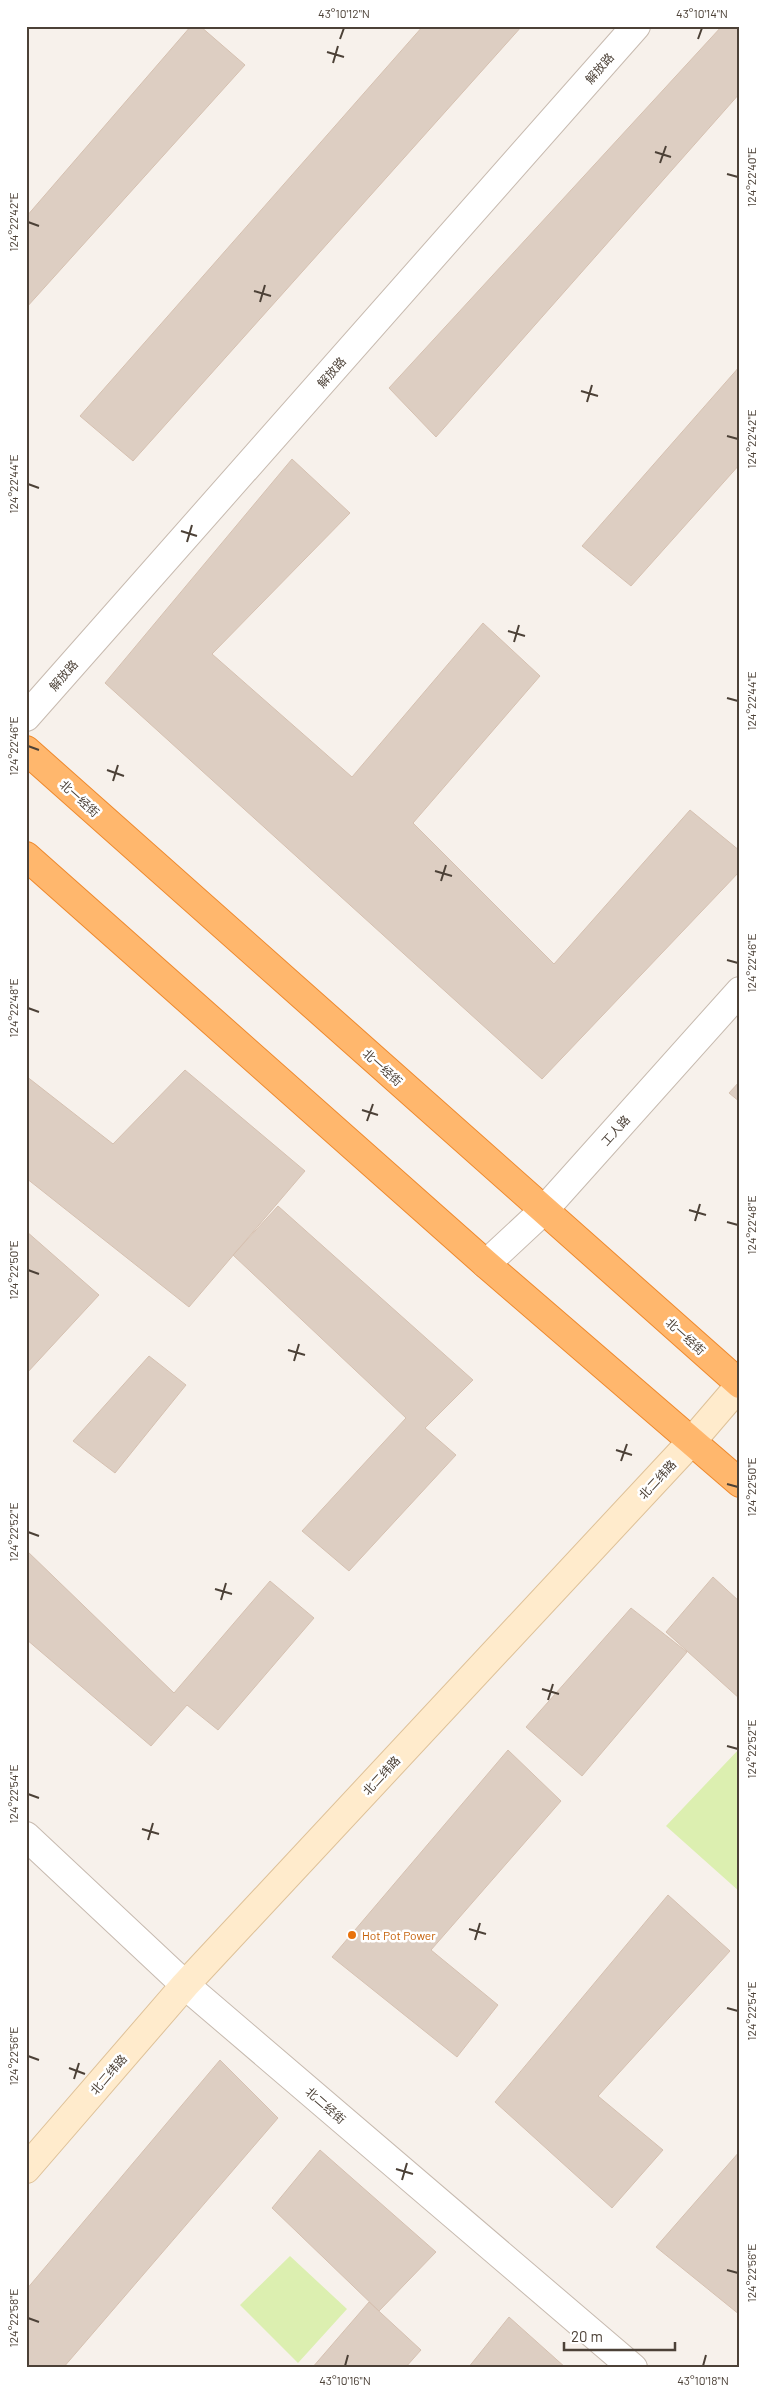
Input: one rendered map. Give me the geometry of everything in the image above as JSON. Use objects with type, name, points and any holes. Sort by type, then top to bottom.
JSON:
[{"type":"highway","name":"北一经街","points":[[26,750],[740,1384]]},
{"type":"highway","points":[[26,856],[486,1264],[740,1483]]},
{"type":"street","name":"解放路","points":[[26,717],[636,26]]},
{"type":"street","name":"工人路","points":[[486,1264],[544,1210],[740,991]]},
{"type":"street","name":"北二纬路","points":[[26,2169],[185,1985],[692,1441],[740,1384]]},
{"type":"street","name":"北二经街","points":[[26,1836],[185,1985],[633,2368]]},
{"type":"green space","points":[[740,1748],[740,1892],[666,1826]]},
{"type":"green space","points":[[290,2256],[347,2309],[298,2363],[240,2305]]},
{"type":"building","points":[[191,26],[200,26],[245,65],[26,308],[26,217]]},
{"type":"building","points":[[423,26],[522,26],[133,461],[80,416]]},
{"type":"building","points":[[722,26],[740,26],[740,93],[436,437],[389,388]]},
{"type":"building","points":[[740,366],[740,464],[631,586],[582,546]]},
{"type":"building","points":[[292,459],[350,513],[212,654],[352,777],[483,623],[540,676],[413,823],[554,964],[690,810],[740,851],[740,871],[542,1079],[105,683]]},
{"type":"building","points":[[185,1070],[305,1171],[189,1307],[26,1178],[26,1076],[113,1144]]},
{"type":"building","points":[[740,1081],[740,1102],[729,1093]]},
{"type":"building","points":[[278,1206],[473,1380],[425,1428],[456,1455],[349,1571],[302,1531],[406,1418],[233,1255]]},
{"type":"building","points":[[26,1231],[99,1295],[26,1374]]},
{"type":"building","points":[[149,1356],[186,1385],[115,1473],[73,1441]]},
{"type":"building","points":[[26,1550],[174,1693],[270,1581],[314,1618],[218,1730],[187,1705],[151,1746],[26,1639]]},
{"type":"building","points":[[713,1577],[740,1602],[740,1699],[666,1632]]},
{"type":"building","points":[[631,1608],[687,1652],[582,1776],[526,1727]]},
{"type":"building","points":[[508,1750],[561,1801],[431,1950],[498,2005],[457,2057],[332,1957]]},
{"type":"building","points":[[668,1895],[730,1951],[598,2096],[663,2150],[612,2208],[495,2102]]},
{"type":"building","points":[[220,2060],[278,2118],[63,2368],[26,2368],[26,2290]]},
{"type":"building","points":[[320,2150],[436,2252],[379,2311],[272,2208]]},
{"type":"building","points":[[740,2151],[740,2315],[656,2247]]},
{"type":"building","points":[[369,2302],[421,2350],[405,2368],[312,2368]]},
{"type":"building","points":[[509,2317],[566,2368],[468,2368]]},
{"type":"place","name":"Hot Pot Power","points":[[352,1935]]}]
